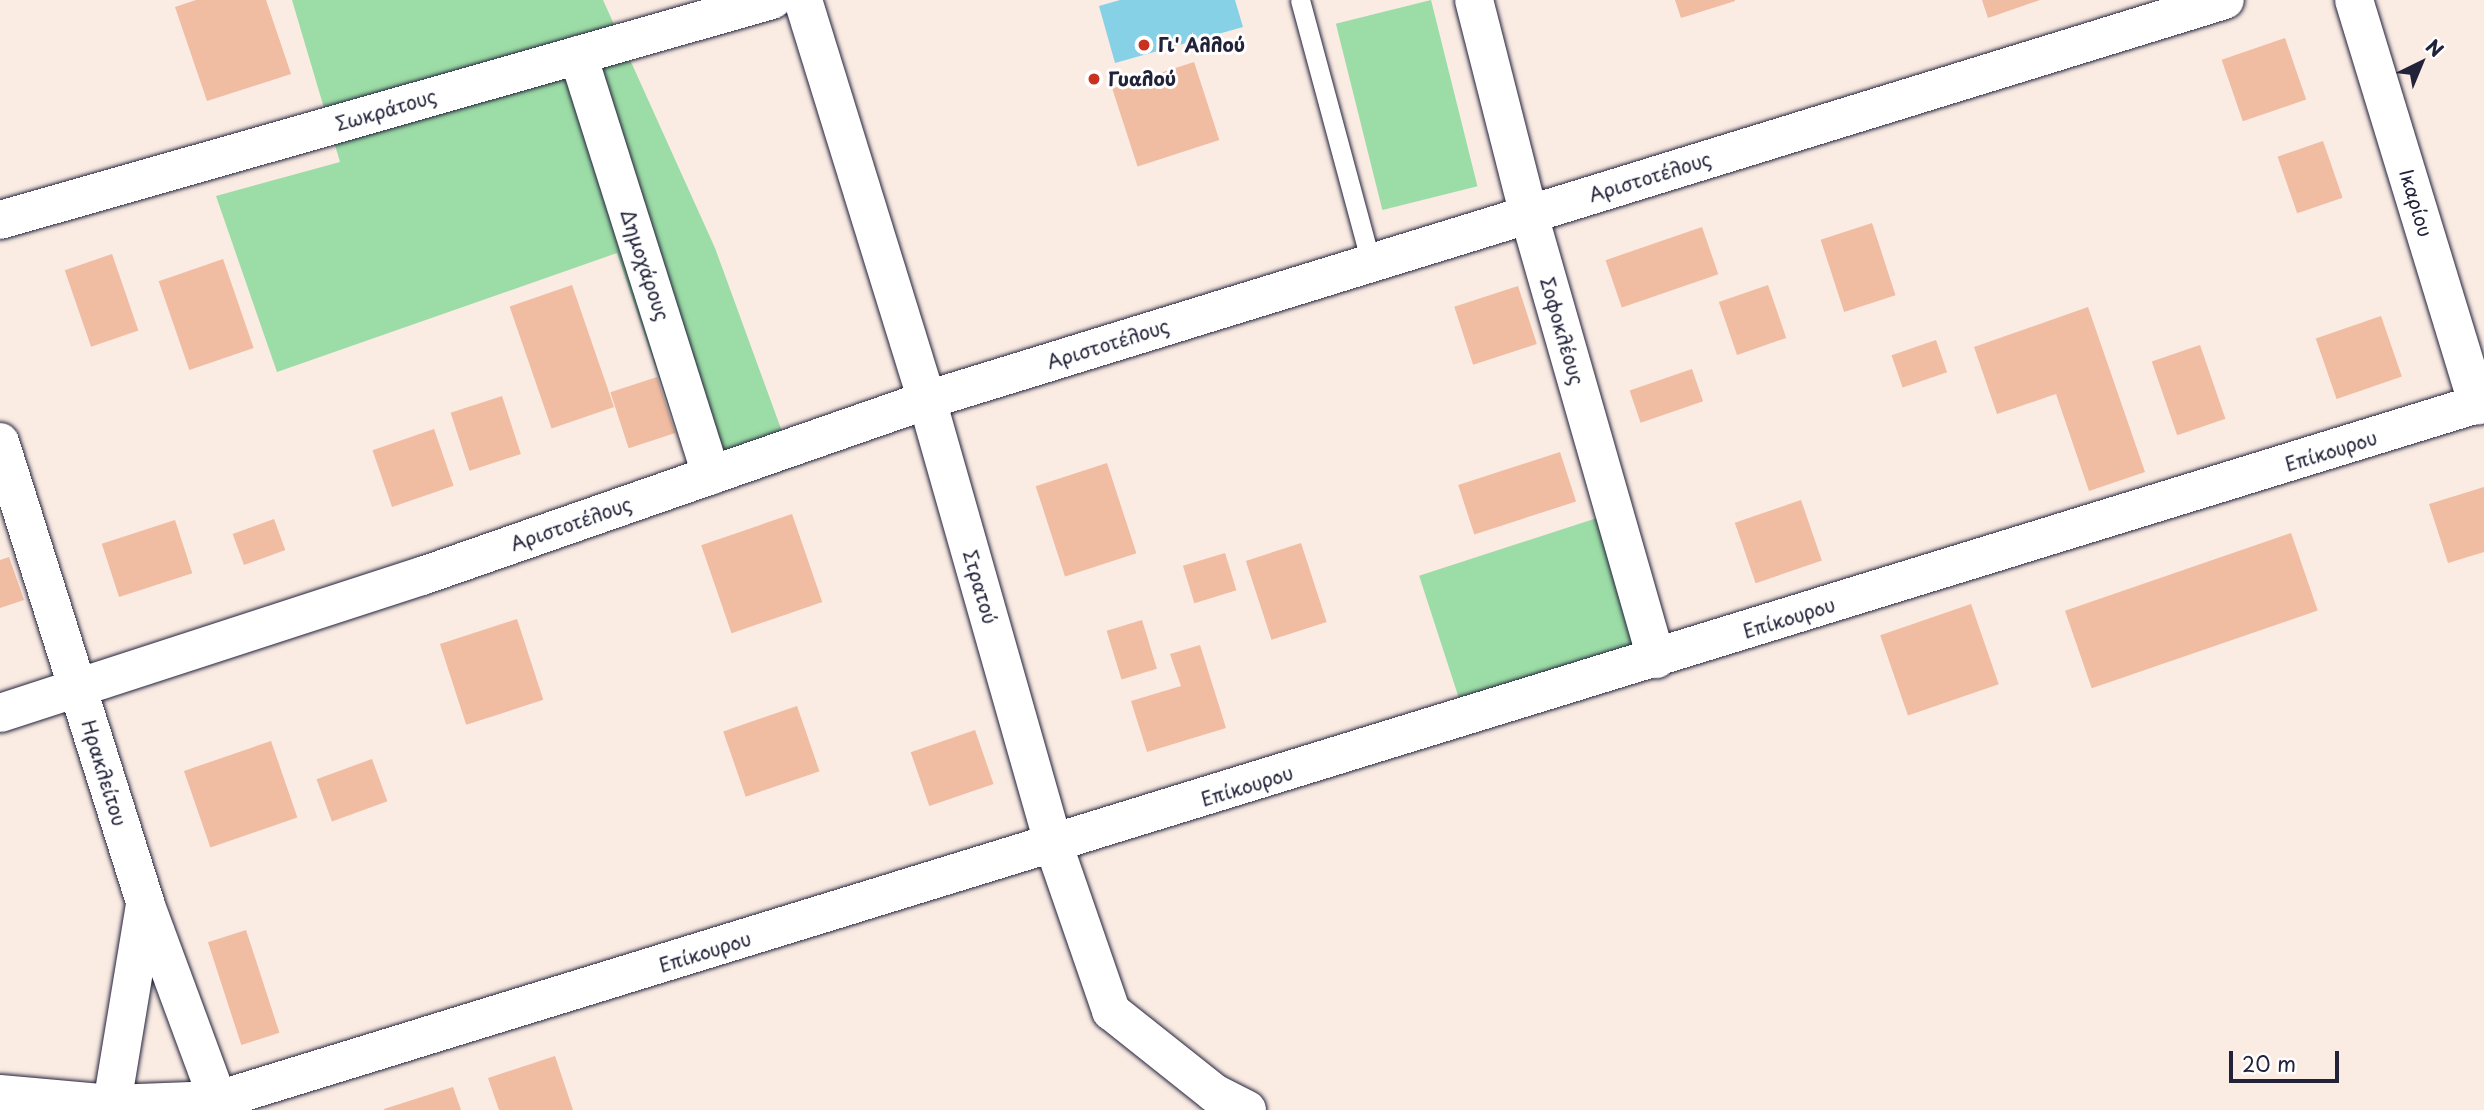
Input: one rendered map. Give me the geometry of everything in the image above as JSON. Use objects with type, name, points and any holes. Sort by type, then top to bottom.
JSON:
[{"type":"street","name":"Σωκράτους","points":[[0,220],[772,0]]},
{"type":"street","name":"Στρατού","points":[[803,0],[927,400],[1054,846],[1111,1011],[1214,1093],[1247,1110]]},
{"type":"street","name":"Σοφοκλέους","points":[[1474,0],[1529,215],[1656,659]]},
{"type":"street","name":"Αριστοτέλους","points":[[0,713],[79,691],[927,400],[2225,0]]},
{"type":"street","name":"Ικαρίου","points":[[2354,0],[2481,404]]},
{"type":"street","name":"Δημοχάρους","points":[[578,55],[711,475]]},
{"type":"street","name":"Επίκουρου","points":[[0,1094],[112,1104],[218,1100],[1054,846],[2481,404]]},
{"type":"street","name":"Ηρακλείτου","points":[[0,442],[145,903],[218,1100]]},
{"type":"street","points":[[112,1104],[145,903]]},
{"type":"lane","points":[[1300,0],[1371,263]]},
{"type":"green space","points":[[292,0],[603,0],[715,248],[795,467],[700,498],[617,253],[277,372],[216,196],[340,162]]},
{"type":"green space","points":[[1431,0],[1477,186],[1382,210],[1336,24]]},
{"type":"green space","points":[[1597,518],[1648,676],[1470,734],[1419,576]]},
{"type":"water","name":"Γι' Αλλού","points":[[1120,0],[1235,0],[1243,27],[1115,63],[1099,6]]},
{"type":"building","points":[[196,0],[266,0],[291,74],[207,101],[175,7]]},
{"type":"building","points":[[1675,0],[1735,0],[1735,1],[1681,18]]},
{"type":"building","points":[[1982,0],[2040,0],[1988,18]]},
{"type":"building","points":[[2285,38],[2306,99],[2243,121],[2222,60]]},
{"type":"building","points":[[1194,62],[1219,140],[1138,167],[1112,89]]},
{"type":"building","points":[[2323,141],[2343,198],[2297,213],[2278,157]]},
{"type":"building","points":[[1872,223],[1895,295],[1844,312],[1821,240]]},
{"type":"building","points":[[1702,227],[1718,274],[1622,307],[1606,260]]},
{"type":"building","points":[[112,254],[138,331],[91,347],[65,270]]},
{"type":"building","points":[[223,259],[254,348],[189,370],[159,281]]},
{"type":"building","points":[[572,285],[614,407],[552,428],[510,306]]},
{"type":"building","points":[[1768,285],[1786,338],[1737,355],[1719,302]]},
{"type":"building","points":[[1518,286],[1537,344],[1473,365],[1454,307]]},
{"type":"building","points":[[2088,307],[2145,472],[2089,491],[2056,394],[1997,414],[1974,347]]},
{"type":"building","points":[[2381,316],[2402,377],[2337,399],[2316,338]]},
{"type":"building","points":[[1936,340],[1947,372],[1903,387],[1892,355]]},
{"type":"building","points":[[2200,345],[2225,419],[2177,435],[2152,362]]},
{"type":"building","points":[[1692,369],[1703,401],[1641,423],[1630,390]]},
{"type":"building","points":[[657,377],[675,433],[629,448],[610,392]]},
{"type":"building","points":[[502,396],[521,454],[469,471],[451,413]]},
{"type":"building","points":[[434,429],[454,486],[392,507],[373,450]]},
{"type":"building","points":[[1560,452],[1576,501],[1474,535],[1458,485]]},
{"type":"building","points":[[1107,463],[1136,553],[1065,577],[1036,486]]},
{"type":"building","points":[[2484,487],[2484,552],[2448,563],[2429,504]]},
{"type":"building","points":[[1801,500],[1822,561],[1756,583],[1735,523]]},
{"type":"building","points":[[792,514],[822,602],[732,633],[701,545]]},
{"type":"building","points":[[274,519],[285,550],[244,565],[233,534]]},
{"type":"building","points":[[175,520],[192,573],[119,597],[102,544]]},
{"type":"building","points":[[2291,533],[2318,611],[2092,688],[2065,611]]},
{"type":"building","points":[[1301,543],[1327,622],[1271,640],[1246,561]]},
{"type":"building","points":[[1225,553],[1236,590],[1194,603],[1183,566]]},
{"type":"building","points":[[9,557],[24,600],[0,608],[0,560]]},
{"type":"building","points":[[1971,604],[1999,684],[1908,716],[1880,635]]},
{"type":"building","points":[[517,619],[543,700],[466,725],[440,644]]},
{"type":"building","points":[[1142,620],[1157,669],[1122,680],[1107,631]]},
{"type":"building","points":[[1200,645],[1226,728],[1147,752],[1131,701],[1181,686],[1170,654]]},
{"type":"building","points":[[797,706],[819,771],[746,797],[723,731]]},
{"type":"building","points":[[975,730],[994,784],[929,806],[911,752]]},
{"type":"building","points":[[271,741],[297,818],[210,848],[184,771]]},
{"type":"building","points":[[372,759],[387,801],[332,821],[317,779]]},
{"type":"building","points":[[246,930],[279,1033],[241,1045],[208,942]]},
{"type":"building","points":[[555,1056],[573,1110],[499,1110],[488,1078]]},
{"type":"building","points":[[453,1087],[461,1110],[384,1110],[384,1109]]},
{"type":"place","name":"Γι' Αλλού","points":[[1144,45]]},
{"type":"place","name":"Γυαλού","points":[[1094,79]]}]
